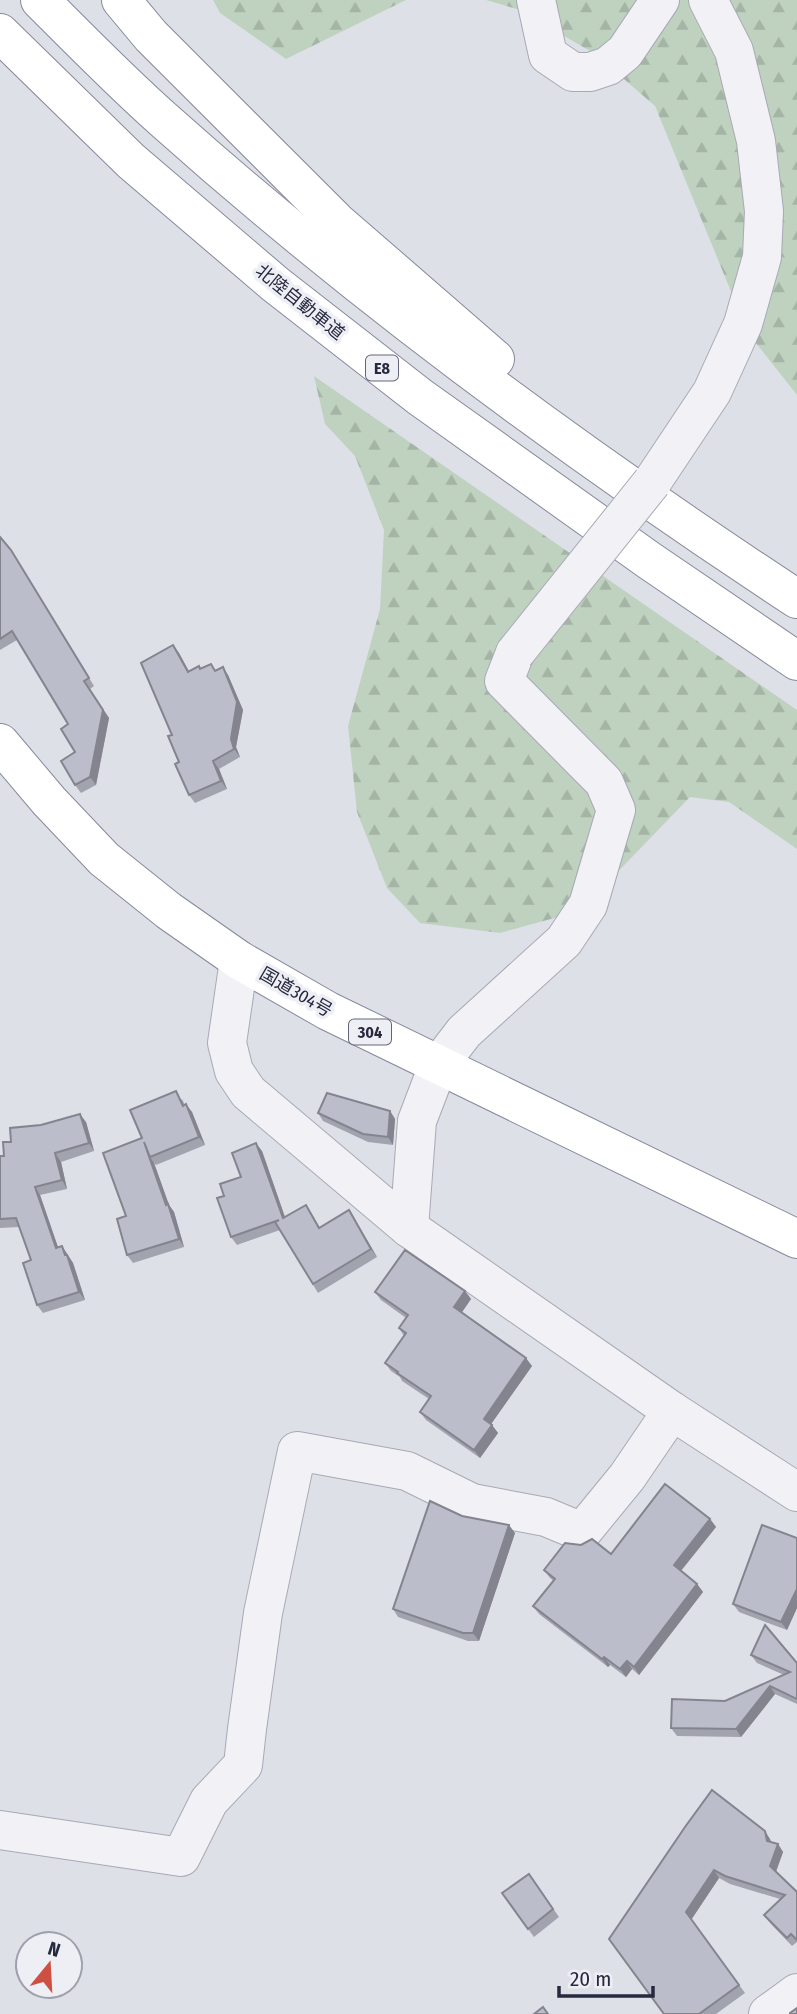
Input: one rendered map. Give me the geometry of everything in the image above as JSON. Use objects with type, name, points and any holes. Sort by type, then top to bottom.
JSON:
[{"type":"highway","points":[[40,0],[163,120],[304,240],[449,355],[682,524],[797,599]]},
{"type":"highway","points":[[121,0],[151,36],[336,221],[456,326],[557,413],[687,510],[797,587]]},
{"type":"highway","name":"北陸自動車道","points":[[0,33],[131,161],[275,284],[420,397],[649,561],[797,661]]},
{"type":"highway","name":"国道304号","points":[[0,743],[49,801],[104,859],[169,911],[240,960],[328,1011],[797,1239]]},
{"type":"street","points":[[536,0],[548,55],[573,72],[590,72],[608,66],[625,52],[660,0]]},
{"type":"street","points":[[409,1228],[417,1121],[438,1066],[464,1032],[565,940],[588,905],[616,810],[604,782],[504,681],[515,653],[652,482],[712,392],[743,324],[762,257],[764,211],[756,141],[734,51],[708,0]]},
{"type":"street","points":[[240,960],[227,1043],[234,1071],[248,1093],[409,1228],[672,1411],[797,1492]]},
{"type":"street","points":[[0,1830],[181,1857],[209,1801],[243,1765],[263,1613],[297,1451],[407,1471],[472,1503],[546,1517],[582,1532],[626,1477],[672,1411]]},
{"type":"street","points":[[768,2014],[797,1993]]},
{"type":"green space","points":[[213,0],[406,0],[286,59],[220,13]]},
{"type":"green space","points":[[486,0],[797,0],[797,395],[748,333],[655,106],[595,54],[520,10]]},
{"type":"green space","points":[[314,376],[797,710],[797,849],[729,802],[690,797],[580,911],[500,933],[420,923],[387,888],[357,812],[348,726],[380,609],[384,530],[355,456],[325,424]]},
{"type":"building","points":[[0,537],[11,550],[89,678],[84,681],[103,710],[90,777],[75,785],[61,761],[75,752],[61,729],[68,724],[12,631],[0,639]]},
{"type":"building","points":[[173,645],[188,672],[211,664],[215,671],[223,667],[237,702],[231,739],[234,749],[213,761],[221,781],[189,795],[175,764],[179,762],[168,736],[172,735],[141,663]]},
{"type":"building","points":[[176,1091],[183,1106],[186,1104],[199,1137],[150,1157],[144,1142],[179,1239],[127,1255],[117,1219],[126,1216],[103,1153],[142,1138],[130,1110]]},
{"type":"building","points":[[327,1093],[390,1111],[388,1137],[363,1134],[318,1113]]},
{"type":"building","points":[[80,1114],[89,1143],[55,1153],[62,1180],[35,1187],[56,1248],[62,1246],[67,1255],[79,1292],[37,1305],[23,1263],[31,1260],[16,1218],[0,1219],[0,1156],[4,1156],[3,1142],[11,1142],[10,1128],[41,1125]]},
{"type":"building","points":[[256,1143],[283,1218],[306,1205],[319,1228],[349,1210],[371,1249],[313,1284],[275,1222],[279,1220],[231,1237],[217,1198],[224,1196],[220,1184],[241,1177],[232,1153]]},
{"type":"building","points":[[405,1250],[465,1291],[454,1307],[526,1358],[484,1419],[492,1425],[474,1450],[420,1412],[431,1396],[385,1363],[406,1333],[399,1328],[408,1315],[375,1292]]},
{"type":"building","points":[[665,1484],[710,1519],[674,1565],[697,1584],[634,1667],[627,1661],[620,1669],[604,1657],[602,1659],[533,1606],[555,1579],[544,1570],[565,1543],[581,1545],[592,1539],[611,1554]]},
{"type":"building","points":[[430,1501],[462,1516],[509,1525],[473,1633],[463,1633],[393,1609]]},
{"type":"building","points":[[762,1525],[797,1538],[797,1589],[781,1622],[733,1604]]},
{"type":"building","points":[[765,1625],[797,1663],[797,1699],[770,1686],[736,1729],[671,1728],[672,1699],[725,1701],[790,1672],[751,1655]]},
{"type":"building","points":[[712,1790],[765,1831],[767,1841],[778,1844],[770,1866],[797,1892],[797,1940],[791,1934],[787,1938],[764,1915],[785,1895],[714,1870],[686,1912],[739,1985],[699,2014],[664,2014],[609,1939]]},
{"type":"building","points":[[529,1874],[553,1909],[528,1929],[502,1893]]},
{"type":"building","points":[[543,2007],[548,2014],[534,2014]]}]
